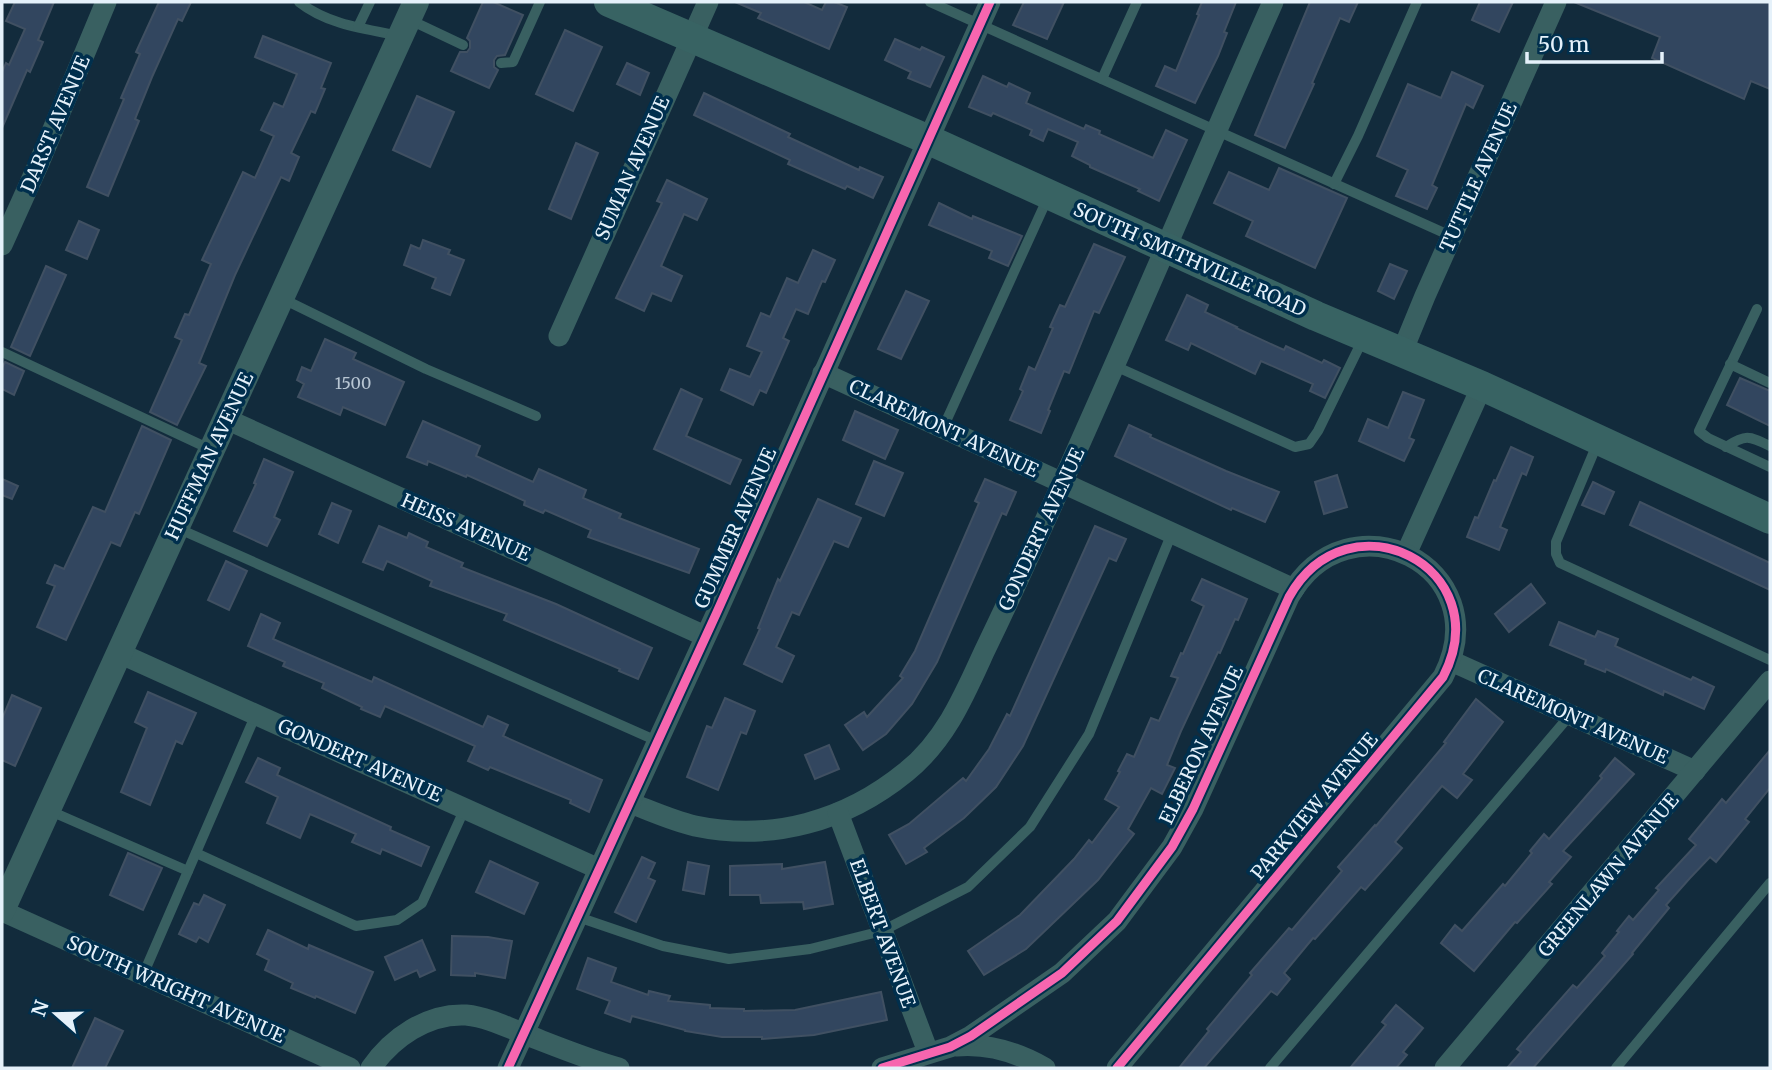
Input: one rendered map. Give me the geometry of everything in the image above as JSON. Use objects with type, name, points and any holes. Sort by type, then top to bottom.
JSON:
[{"type":"main road","name":"SOUTH SMITHVILLE ROAD","points":[[609,2],[929,140],[1364,337],[1482,386],[1770,519]]},
{"type":"street","name":"DARST AVENUE","points":[[2,245],[106,2]]},
{"type":"street","name":"SUMAN AVENUE","points":[[559,336],[708,2]]},
{"type":"street","name":"GUMMER AVENUE","points":[[508,1068],[990,2]]},
{"type":"street","name":"GONDERT AVENUE","points":[[630,803],[696,826],[755,832],[795,827],[838,813],[884,789],[909,770],[946,728],[961,703],[1063,483],[1273,2]]},
{"type":"street","name":"TUTTLE AVENUE","points":[[1402,352],[1556,2]]},
{"type":"street","name":"HUFFMAN AVENUE","points":[[2,910],[408,19]]},
{"type":"street","name":"CLAREMONT AVENUE","points":[[823,373],[1294,589]]},
{"type":"street","points":[[1406,554],[1482,386]]},
{"type":"street","name":"HEISS AVENUE","points":[[226,419],[705,636]]},
{"type":"street","name":"ELBERON AVENUE","points":[[882,1068],[930,1060],[1012,1009],[1062,974],[1117,921],[1172,847],[1193,809],[1294,589],[1316,565],[1336,552],[1370,545],[1406,554]]},
{"type":"street","name":"PARKVIEW AVENUE","points":[[1117,1068],[1427,697],[1451,661],[1457,632],[1455,615],[1447,593],[1434,575],[1419,561],[1406,554]]},
{"type":"street","name":"GONDERT AVENUE","points":[[119,653],[599,869]]},
{"type":"street","name":"CLAREMONT AVENUE","points":[[1451,661],[1695,771]]},
{"type":"street","name":"GREENLAWN AVENUE","points":[[1445,1068],[1770,681]]},
{"type":"street","name":"ELBERT AVENUE","points":[[838,813],[930,1060]]},
{"type":"street","name":"SOUTH WRIGHT AVENUE","points":[[2,910],[350,1068]]},
{"type":"street","points":[[371,1068],[394,1042],[416,1027],[432,1019],[467,1015],[490,1020],[594,1061],[619,1068]]},
{"type":"street","points":[[950,1047],[990,1047],[1012,1052],[1045,1068]]},
{"type":"lane","points":[[299,2],[320,15],[345,25],[358,27],[408,19],[463,45]]},
{"type":"lane","points":[[358,27],[370,2]]},
{"type":"lane","points":[[501,63],[513,62],[540,2]]},
{"type":"lane","points":[[930,2],[1451,236]]},
{"type":"lane","points":[[1102,79],[1137,2]]},
{"type":"lane","points":[[1334,184],[1417,2]]},
{"type":"lane","points":[[943,428],[1049,195]]},
{"type":"lane","points":[[281,298],[426,369],[536,416]]},
{"type":"lane","points":[[1757,309],[1699,431],[1707,438],[1770,467]]},
{"type":"lane","points":[[1115,366],[1295,447],[1309,444],[1318,431],[1364,337]]},
{"type":"lane","points":[[2,352],[212,450]]},
{"type":"lane","points":[[1730,364],[1770,383]]},
{"type":"lane","points":[[1726,447],[1749,436],[1770,446]]},
{"type":"lane","points":[[1599,439],[1556,542],[1556,554],[1560,563],[1770,660]]},
{"type":"lane","points":[[176,527],[657,741]]},
{"type":"lane","points":[[578,916],[663,946],[729,959],[810,949],[882,931],[968,887],[1030,827],[1088,734],[1172,533]]},
{"type":"lane","points":[[143,975],[256,714]]},
{"type":"lane","points":[[1270,1068],[1572,714]]},
{"type":"lane","points":[[196,853],[356,926],[397,920],[422,903],[465,808]]},
{"type":"lane","points":[[48,810],[188,871]]},
{"type":"lane","points":[[1616,1068],[1770,883]]},
{"type":"building","points":[[15,2],[54,2],[38,40],[43,42],[30,72],[27,70],[2,128],[2,72],[6,63],[9,65],[25,29],[6,21]]},
{"type":"building","points":[[159,2],[191,2],[182,21],[178,19],[152,77],[135,119],[139,121],[108,196],[87,187],[124,99],[121,98],[140,54],[136,52]]},
{"type":"building","points":[[483,2],[493,2],[523,15],[505,55],[497,56],[494,60],[494,67],[498,70],[489,88],[451,71],[460,52],[467,52],[470,48],[467,38]]},
{"type":"building","points":[[735,2],[804,2],[822,10],[826,2],[834,2],[847,7],[829,49],[758,18],[761,13]]},
{"type":"building","points":[[1024,2],[1064,2],[1047,39],[1013,25]]},
{"type":"building","points":[[1202,2],[1236,2],[1218,56],[1195,103],[1156,86],[1165,66],[1176,71]]},
{"type":"building","points":[[1310,2],[1358,2],[1349,22],[1340,18],[1285,148],[1255,135]]},
{"type":"building","points":[[1480,2],[1513,2],[1499,32],[1472,20]]},
{"type":"building","points":[[1574,2],[1770,2],[1770,89],[1751,81],[1744,99],[1652,58],[1660,37]]},
{"type":"building","points":[[565,30],[602,47],[573,111],[536,94]]},
{"type":"building","points":[[263,36],[331,63],[321,88],[325,89],[315,113],[311,111],[291,153],[299,157],[289,181],[281,177],[235,275],[199,363],[206,366],[177,425],[150,412],[182,340],[175,337],[185,314],[189,315],[211,264],[202,260],[243,172],[255,178],[274,136],[261,130],[274,103],[283,107],[297,74],[255,57]]},
{"type":"building","points":[[895,39],[944,57],[930,87],[908,78],[911,72],[885,60]]},
{"type":"building","points":[[627,63],[649,73],[640,95],[617,84]]},
{"type":"building","points":[[1452,72],[1483,86],[1473,108],[1466,104],[1432,185],[1437,188],[1427,209],[1396,196],[1408,170],[1377,156],[1408,84],[1441,98]]},
{"type":"building","points":[[983,76],[1007,87],[1009,83],[1030,93],[1026,103],[1084,129],[1086,125],[1100,131],[1099,134],[1153,158],[1166,130],[1187,140],[1159,201],[1072,156],[1078,142],[1048,129],[1043,141],[1030,135],[1032,130],[993,113],[991,116],[969,107]]},
{"type":"building","points":[[704,93],[790,134],[788,137],[859,170],[860,167],[883,177],[873,198],[788,164],[790,160],[694,115]]},
{"type":"building","points":[[417,96],[454,112],[430,167],[393,150]]},
{"type":"building","points":[[576,143],[598,153],[571,219],[549,209]]},
{"type":"building","points":[[1279,168],[1347,198],[1315,268],[1246,236],[1253,221],[1214,203],[1229,172],[1269,190]]},
{"type":"building","points":[[667,180],[707,199],[697,220],[684,214],[661,266],[682,276],[671,301],[652,293],[644,311],[616,298],[662,203],[657,201]]},
{"type":"building","points":[[939,203],[972,219],[973,216],[1022,236],[1008,266],[989,258],[992,251],[929,225]]},
{"type":"building","points":[[79,221],[99,230],[87,259],[66,250]]},
{"type":"building","points":[[423,240],[450,250],[448,254],[464,260],[450,295],[432,288],[436,278],[404,265],[411,245],[420,249]]},
{"type":"building","points":[[1094,244],[1125,257],[1099,313],[1094,311],[1069,373],[1064,371],[1041,433],[1010,420],[1023,391],[1020,389],[1029,367],[1035,370],[1060,305],[1065,307]]},
{"type":"building","points":[[813,250],[835,260],[825,282],[822,281],[808,314],[796,309],[783,338],[789,341],[766,393],[760,390],[753,405],[721,390],[730,369],[750,377],[762,352],[747,346],[761,313],[770,317],[787,278],[798,283]]},
{"type":"building","points":[[1390,264],[1407,271],[1394,299],[1378,291]]},
{"type":"building","points":[[46,266],[66,275],[30,356],[11,347]]},
{"type":"building","points":[[906,291],[929,301],[901,359],[878,349]]},
{"type":"building","points":[[1187,295],[1208,305],[1205,312],[1236,328],[1284,350],[1286,346],[1322,363],[1324,360],[1340,368],[1325,398],[1310,391],[1313,384],[1261,361],[1255,374],[1191,343],[1188,350],[1166,340]]},
{"type":"building","points":[[325,339],[356,353],[353,359],[404,382],[385,425],[343,407],[340,415],[298,397],[304,384],[297,380],[302,367],[311,371]]},
{"type":"building","points":[[5,362],[24,371],[14,395],[2,389],[2,368]]},
{"type":"building","points":[[1740,378],[1770,391],[1770,426],[1727,405]]},
{"type":"building","points":[[681,389],[702,399],[686,436],[741,460],[730,484],[654,449]]},
{"type":"building","points":[[1403,392],[1424,400],[1409,438],[1414,440],[1404,461],[1359,441],[1368,419],[1388,428]]},
{"type":"building","points":[[855,411],[898,430],[885,459],[843,440]]},
{"type":"building","points":[[423,421],[480,446],[476,456],[533,482],[539,469],[586,490],[583,498],[621,514],[619,518],[699,549],[689,573],[588,537],[591,530],[545,510],[543,513],[524,505],[525,501],[467,475],[466,477],[428,461],[427,465],[407,457]]},
{"type":"building","points":[[1129,425],[1226,471],[1279,492],[1265,522],[1232,508],[1231,510],[1115,456]]},
{"type":"building","points":[[142,426],[171,440],[139,514],[135,512],[120,546],[111,542],[66,640],[37,627],[55,586],[47,583],[55,565],[64,569],[93,507],[105,512]]},
{"type":"building","points":[[1511,447],[1533,457],[1526,475],[1522,473],[1500,527],[1507,530],[1499,550],[1467,537]]},
{"type":"building","points":[[264,459],[293,472],[274,517],[280,520],[267,546],[234,531],[256,484],[254,483]]},
{"type":"building","points":[[874,461],[903,473],[884,516],[856,504]]},
{"type":"building","points":[[1337,475],[1347,507],[1324,514],[1315,482]]},
{"type":"building","points":[[2,479],[18,486],[12,499],[2,495]]},
{"type":"building","points":[[985,479],[1016,492],[1006,515],[1002,513],[937,662],[912,704],[886,734],[863,750],[845,725],[864,712],[867,717],[903,678],[900,676],[915,651],[979,503],[975,501]]},
{"type":"building","points":[[1593,482],[1614,492],[1604,514],[1582,505]]},
{"type":"building","points":[[818,499],[861,518],[848,547],[834,541],[799,615],[792,612],[776,647],[794,656],[782,682],[744,664],[778,579],[780,581]]},
{"type":"building","points":[[1640,502],[1770,563],[1770,590],[1630,525]]},
{"type":"building","points":[[332,503],[351,511],[338,543],[319,534]]},
{"type":"building","points":[[379,526],[407,538],[409,533],[428,542],[426,547],[463,563],[461,567],[556,604],[652,648],[638,679],[504,620],[507,614],[430,586],[432,581],[387,561],[383,570],[363,562]]},
{"type":"building","points":[[1095,526],[1126,539],[1116,561],[1109,558],[1023,746],[996,787],[964,818],[924,848],[927,852],[906,864],[889,835],[909,824],[963,778],[966,781],[989,749],[1007,714],[1010,716]]},
{"type":"building","points":[[226,561],[247,571],[229,610],[208,600]]},
{"type":"building","points":[[1202,579],[1247,599],[1220,653],[1218,652],[1181,731],[1167,765],[1175,768],[1162,794],[1151,788],[1128,829],[1134,834],[1098,880],[1026,949],[984,975],[968,951],[1020,915],[1089,840],[1092,843],[1119,807],[1105,799],[1127,754],[1134,757],[1151,718],[1159,721],[1178,678],[1171,676],[1204,606],[1192,600]]},
{"type":"building","points":[[1531,584],[1545,603],[1509,632],[1495,614]]},
{"type":"building","points":[[261,614],[280,623],[273,639],[372,682],[374,677],[483,727],[488,716],[508,725],[503,736],[602,780],[589,812],[570,803],[571,800],[490,767],[488,770],[468,761],[475,746],[385,706],[380,717],[361,709],[362,707],[322,688],[324,683],[283,666],[285,662],[248,646]]},
{"type":"building","points":[[1559,622],[1595,637],[1598,631],[1618,639],[1615,646],[1691,680],[1693,677],[1714,687],[1704,709],[1664,691],[1663,695],[1606,669],[1605,672],[1585,664],[1586,660],[1550,645]]},
{"type":"building","points":[[148,692],[196,713],[182,744],[176,741],[150,805],[121,792],[147,728],[135,722]]},
{"type":"building","points":[[12,695],[41,708],[15,766],[2,760],[2,719]]},
{"type":"building","points":[[725,698],[755,711],[746,734],[741,732],[718,790],[687,777],[707,726],[712,728]]},
{"type":"building","points":[[1476,699],[1503,722],[1463,774],[1472,780],[1457,798],[1442,786],[1395,842],[1402,848],[1365,890],[1361,887],[1315,939],[1313,938],[1284,973],[1290,979],[1277,995],[1271,991],[1204,1068],[1179,1068],[1252,975],[1250,973],[1289,928],[1292,930],[1342,871],[1338,867],[1446,743],[1444,742]]},
{"type":"building","points":[[829,745],[839,769],[815,779],[805,755]]},
{"type":"building","points":[[1770,750],[1770,788],[1745,819],[1749,822],[1716,862],[1710,857],[1666,905],[1669,908],[1633,954],[1533,1068],[1507,1068],[1521,1052],[1517,1049],[1530,1034],[1573,985],[1577,988],[1605,956],[1602,953],[1629,916],[1633,920],[1659,890],[1656,888],[1696,845],[1689,839],[1722,799],[1726,803]]},
{"type":"building","points":[[258,758],[280,768],[277,775],[429,847],[421,866],[382,849],[380,854],[352,842],[356,834],[310,814],[300,838],[267,823],[278,797],[246,782]]},
{"type":"building","points":[[1615,758],[1634,774],[1563,851],[1571,857],[1549,882],[1552,884],[1517,923],[1515,922],[1474,971],[1441,943],[1455,925],[1462,931],[1503,884],[1505,886],[1544,834],[1549,839],[1602,778],[1600,776]]},
{"type":"building","points":[[128,853],[162,868],[143,910],[110,895]]},
{"type":"building","points":[[642,857],[655,863],[648,878],[655,881],[636,922],[615,912]]},
{"type":"building","points":[[490,861],[538,883],[524,914],[476,892]]},
{"type":"building","points":[[688,862],[709,866],[704,894],[683,890]]},
{"type":"building","points":[[825,862],[833,904],[804,909],[803,902],[761,903],[760,895],[730,895],[730,866],[782,864],[782,869]]},
{"type":"building","points":[[204,895],[225,905],[208,942],[199,937],[196,942],[179,934],[194,903],[199,905]]},
{"type":"building","points":[[268,930],[308,949],[309,945],[373,972],[355,1013],[291,988],[293,983],[265,970],[269,960],[257,954]]},
{"type":"building","points":[[452,936],[512,941],[505,978],[475,973],[475,976],[451,975]]},
{"type":"building","points":[[422,940],[435,970],[420,977],[417,970],[395,980],[385,957]]},
{"type":"building","points":[[588,958],[616,968],[611,982],[648,995],[649,991],[670,996],[668,1001],[710,1005],[710,1008],[744,1011],[795,1010],[881,992],[887,1020],[814,1035],[762,1039],[722,1037],[685,1031],[632,1016],[630,1022],[605,1013],[610,1001],[577,989]]},
{"type":"building","points":[[1396,1005],[1423,1028],[1403,1052],[1407,1055],[1396,1068],[1350,1068],[1386,1025],[1382,1022]]},
{"type":"building","points":[[95,1018],[123,1031],[105,1068],[72,1068]]},
{"type":"cycle path","points":[[508,1068],[717,612],[990,2]]},
{"type":"cycle path","points":[[882,1068],[950,1047],[971,1036],[1062,973],[1117,921],[1172,847],[1193,809],[1289,597],[1315,565],[1346,549],[1379,547],[1410,556],[1435,575],[1451,603],[1455,638],[1443,677],[1117,1068]]}]
